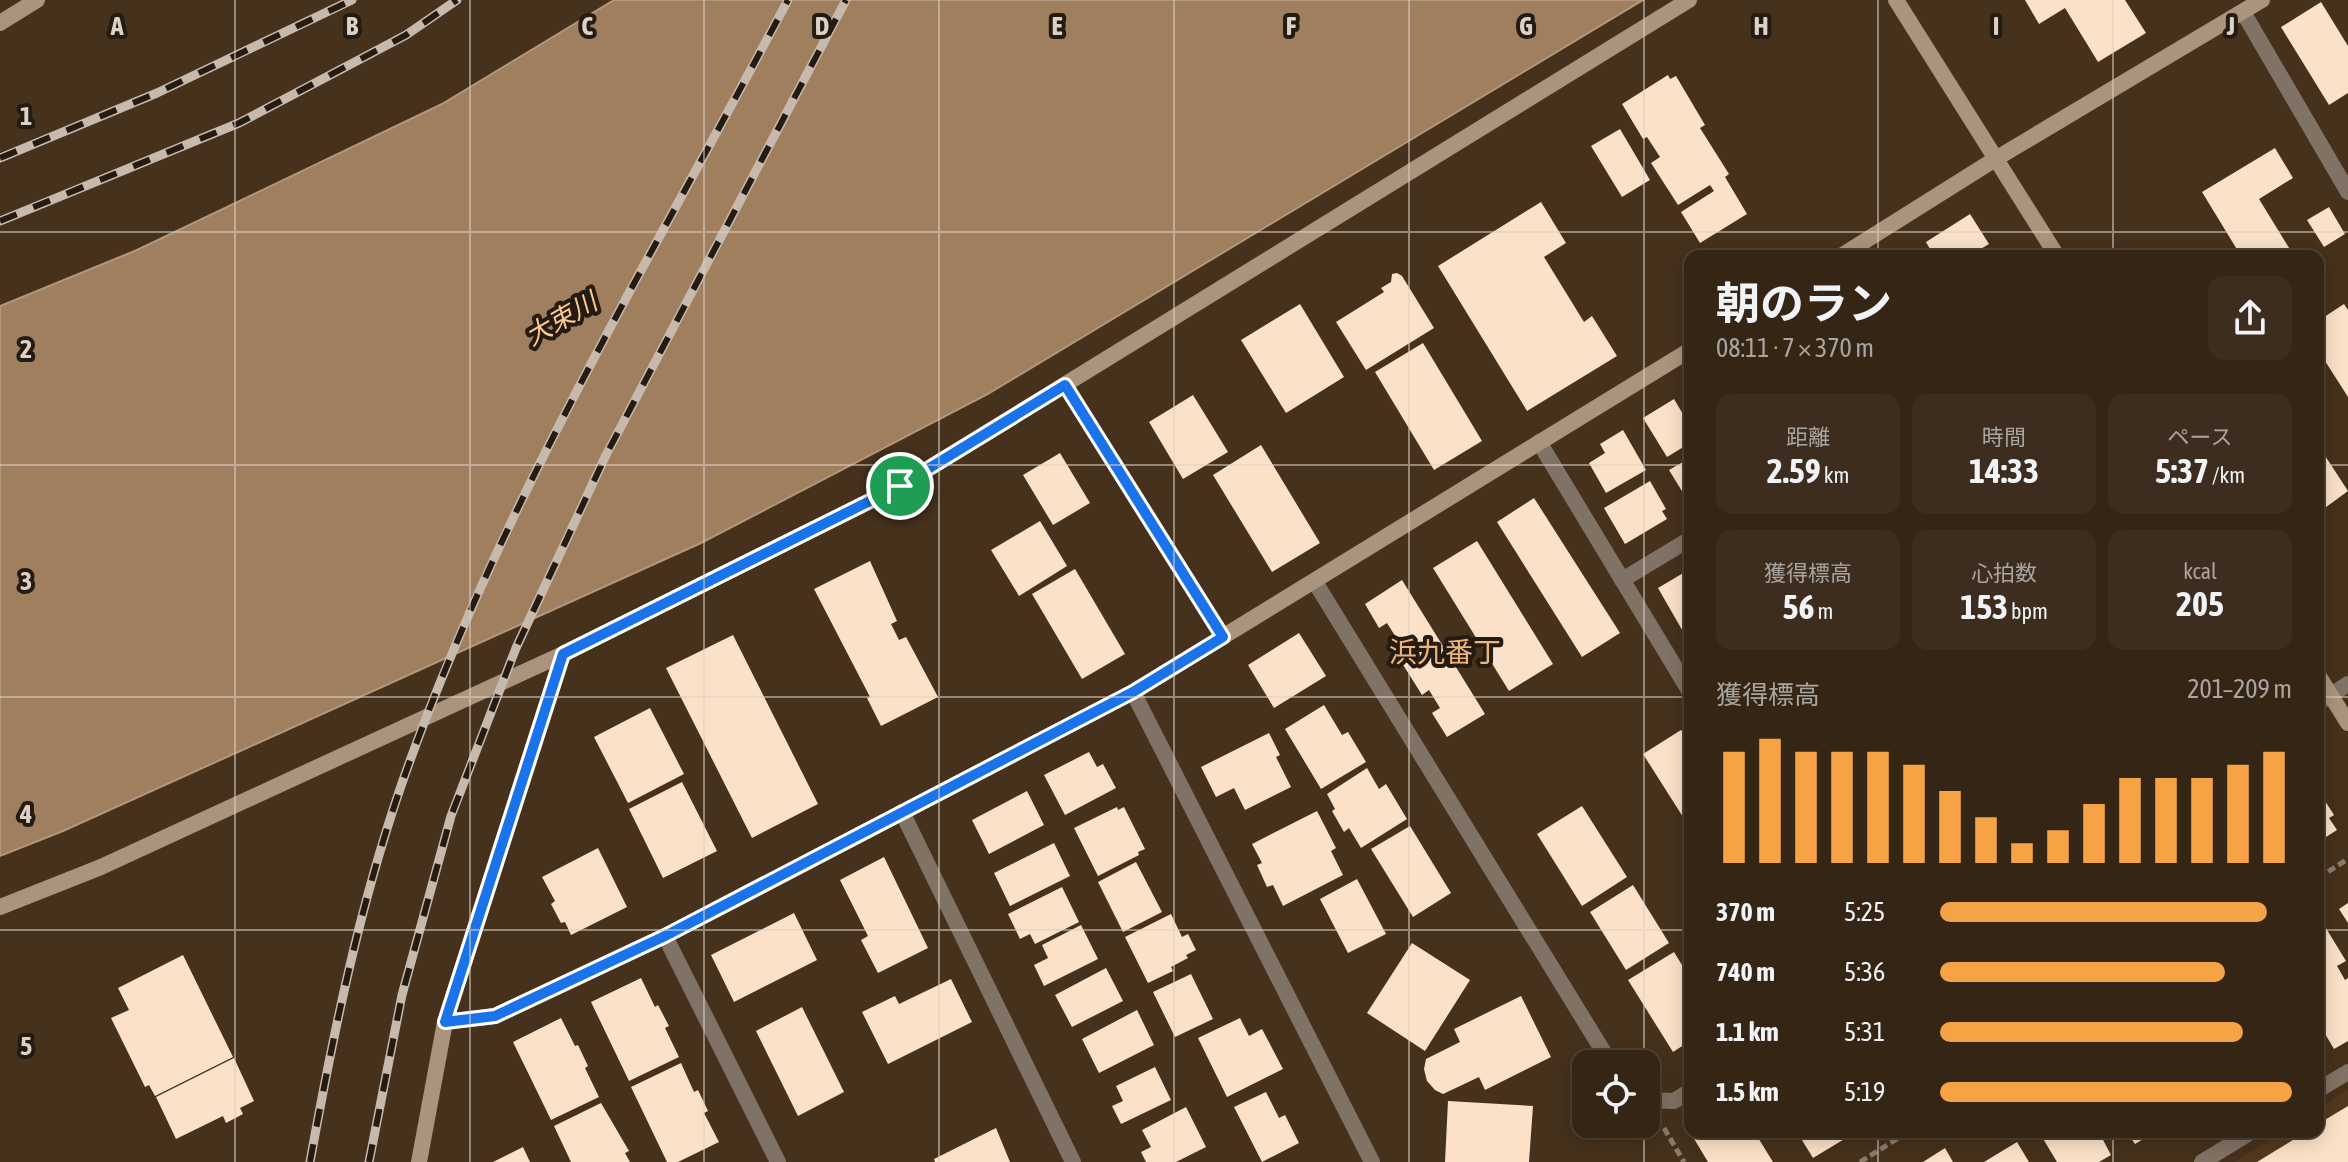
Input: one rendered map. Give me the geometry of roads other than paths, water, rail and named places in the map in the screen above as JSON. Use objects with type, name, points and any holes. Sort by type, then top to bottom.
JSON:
[{"type":"street","points":[[0,23],[37,0]]},
{"type":"street","points":[[0,907],[101,867],[563,654],[900,486],[1689,0]]},
{"type":"street","points":[[1896,0],[2053,250]]},
{"type":"street","points":[[1851,250],[1997,158],[2262,0]]},
{"type":"street","points":[[2243,12],[2348,192]]},
{"type":"street","points":[[445,1022],[495,1016],[665,936],[1133,692],[1684,354]]},
{"type":"street","points":[[1065,385],[1223,637]]},
{"type":"street","points":[[1539,442],[1684,682]]},
{"type":"street","points":[[1622,580],[1684,543]]},
{"type":"street","points":[[1315,582],[1602,1050]]},
{"type":"street","points":[[419,1162],[445,1022],[563,654]]},
{"type":"street","points":[[2348,684],[2324,699],[2348,723]]},
{"type":"street","points":[[1133,692],[1372,1162]]},
{"type":"street","points":[[902,812],[1073,1162]]},
{"type":"street","points":[[665,936],[778,1162]]},
{"type":"street","points":[[2324,1086],[2348,1072]]},
{"type":"street","points":[[1660,1100],[1674,1101],[1684,1095]]},
{"type":"street","points":[[2202,1162],[2241,1138]]},
{"type":"water","name":"大束川","points":[[614,0],[1643,0],[988,394],[701,543],[63,831],[0,856],[0,306],[137,250],[442,104]]},
{"type":"railway","points":[[0,158],[157,93],[352,0]]},
{"type":"railway","points":[[0,221],[239,123],[406,35],[457,0]]},
{"type":"railway","points":[[310,1162],[338,1019],[372,878],[401,786],[440,684],[530,484],[631,289],[788,0]]},
{"type":"railway","points":[[369,1162],[402,995],[451,816],[516,648],[606,455],[846,0]]},
{"type":"district","name":"浜九番丁","points":[[1445,652]]}]
